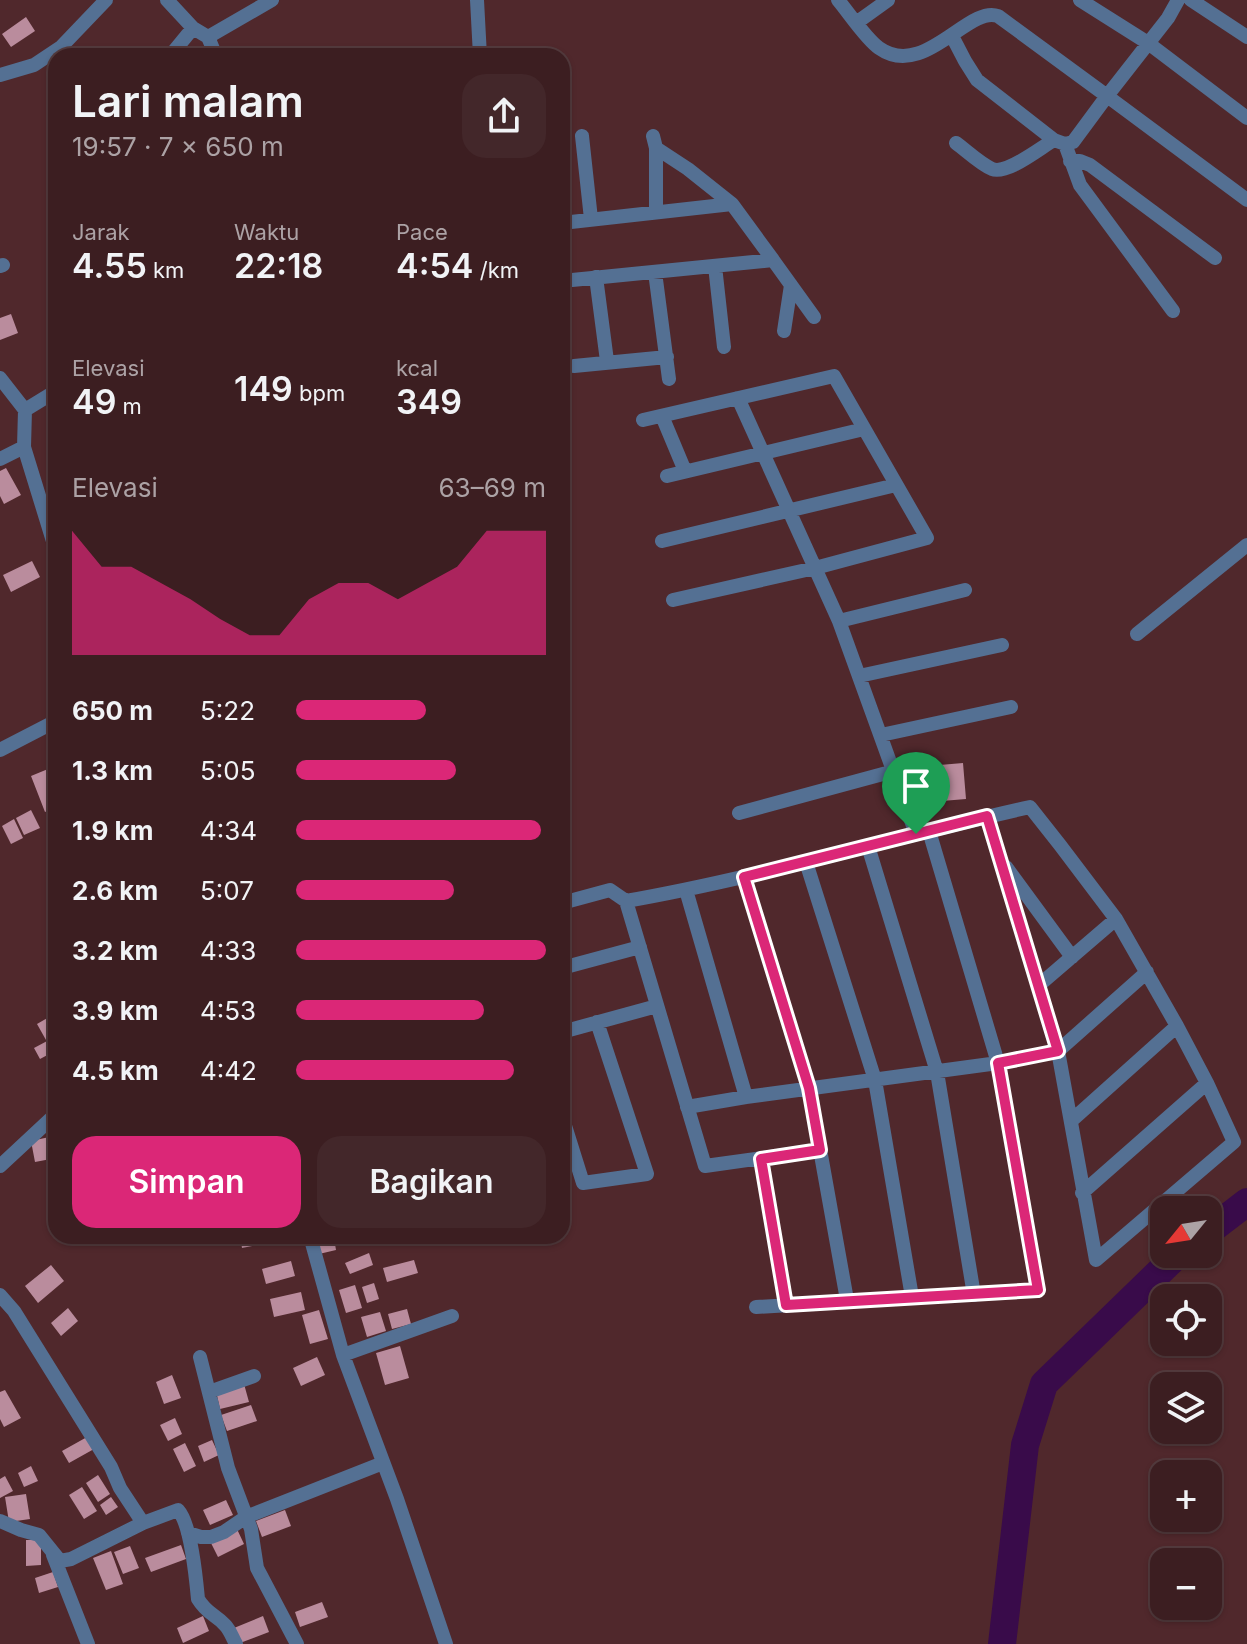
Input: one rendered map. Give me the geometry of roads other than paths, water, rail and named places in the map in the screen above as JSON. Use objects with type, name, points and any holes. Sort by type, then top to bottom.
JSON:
[{"type":"street","points":[[60,48],[106,0]]},
{"type":"street","points":[[167,0],[193,28],[208,37],[213,48]]},
{"type":"street","points":[[208,37],[272,0]]},
{"type":"street","points":[[477,0],[480,48]]},
{"type":"street","points":[[838,0],[879,48],[893,54],[912,55],[931,48],[988,13],[998,16],[1247,200]]},
{"type":"street","points":[[856,23],[888,0]]},
{"type":"street","points":[[1080,0],[1148,43],[1247,118]]},
{"type":"street","points":[[956,143],[982,163],[1000,170],[1059,142],[1073,142],[1168,18],[1178,0]]},
{"type":"street","points":[[1191,0],[1247,37]]},
{"type":"street","points":[[177,48],[193,28]]},
{"type":"street","points":[[952,36],[977,80],[1059,142],[1095,208],[1173,311]]},
{"type":"street","points":[[0,75],[34,65],[48,56]]},
{"type":"street","points":[[582,136],[591,219]]},
{"type":"street","points":[[656,212],[654,142],[732,204],[814,317]]},
{"type":"street","points":[[1070,161],[1090,165],[1215,258]]},
{"type":"street","points":[[570,222],[732,204]]},
{"type":"street","points":[[570,280],[773,260]]},
{"type":"street","points":[[715,266],[724,347]]},
{"type":"street","points":[[655,272],[669,379]]},
{"type":"street","points":[[596,277],[607,361]]},
{"type":"street","points":[[784,331],[791,285]]},
{"type":"street","points":[[574,366],[667,357]]},
{"type":"street","points":[[643,420],[834,376],[927,538],[815,568],[673,600]]},
{"type":"street","points":[[0,378],[25,410],[24,447],[48,525]]},
{"type":"street","points":[[25,410],[48,396]]},
{"type":"street","points":[[738,398],[839,621],[894,771],[923,832],[998,1063],[1038,1290],[756,1307]]},
{"type":"street","points":[[662,416],[685,471]]},
{"type":"street","points":[[667,476],[864,429]]},
{"type":"street","points":[[0,459],[24,447]]},
{"type":"street","points":[[662,541],[896,485]]},
{"type":"street","points":[[1137,634],[1247,545]]},
{"type":"street","points":[[839,621],[965,590]]},
{"type":"street","points":[[859,676],[1002,645]]},
{"type":"street","points":[[881,735],[1011,707]]},
{"type":"street","points":[[0,750],[48,725]]},
{"type":"street","points":[[739,813],[894,771]]},
{"type":"street","points":[[626,901],[744,877],[987,816],[1030,807],[1116,919],[1177,1026],[1234,1142],[1096,1260],[1058,1051],[987,816]]},
{"type":"street","points":[[868,846],[937,1072],[974,1295]]},
{"type":"street","points":[[998,855],[1072,957]]},
{"type":"street","points":[[806,862],[875,1080],[912,1297]]},
{"type":"street","points":[[744,877],[809,1088],[847,1300]]},
{"type":"street","points":[[570,901],[610,890],[626,901],[705,1166],[820,1150]]},
{"type":"street","points":[[686,890],[746,1097]]},
{"type":"street","points":[[1038,986],[1116,919]]},
{"type":"street","points":[[570,966],[640,947]]},
{"type":"street","points":[[687,1107],[998,1063],[1058,1051],[1147,972]]},
{"type":"street","points":[[570,1030],[657,1006]]},
{"type":"street","points":[[570,1142],[583,1183],[647,1174],[597,1022]]},
{"type":"street","points":[[1071,1121],[1177,1026]]},
{"type":"street","points":[[1082,1193],[1207,1083]]},
{"type":"street","points":[[0,1166],[48,1121]]},
{"type":"street","points":[[761,1159],[786,1305]]},
{"type":"street","points":[[312,1244],[343,1355],[397,1499],[440,1642]]},
{"type":"street","points":[[0,1295],[14,1311],[143,1523]]},
{"type":"street","points":[[343,1355],[452,1316]]},
{"type":"street","points":[[200,1357],[228,1468],[251,1529],[257,1568],[297,1644]]},
{"type":"street","points":[[209,1392],[254,1376]]},
{"type":"street","points":[[188,1533],[211,1537],[246,1517],[383,1463]]},
{"type":"street","points":[[0,1521],[39,1535],[60,1561],[71,1559],[143,1523],[178,1510],[183,1515],[188,1533],[198,1599],[204,1608],[228,1627],[236,1644]]},
{"type":"street","points":[[51,1551],[88,1644]]},
{"type":"waterway","points":[[1222,1221],[1247,1202]]},
{"type":"waterway","points":[[1002,1644],[1025,1445],[1044,1384],[1164,1268]]}]
